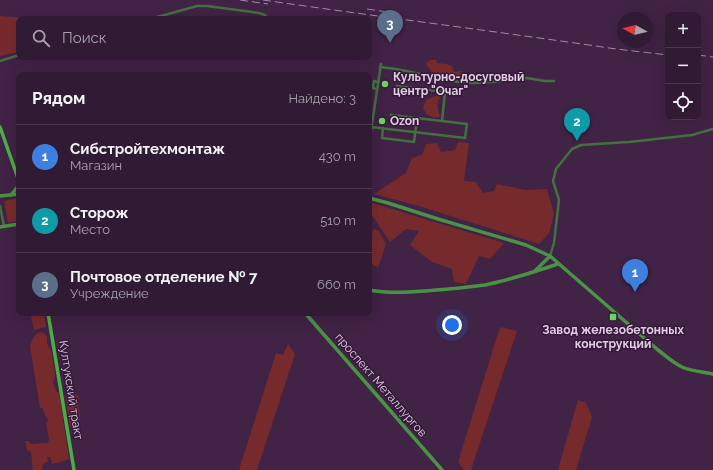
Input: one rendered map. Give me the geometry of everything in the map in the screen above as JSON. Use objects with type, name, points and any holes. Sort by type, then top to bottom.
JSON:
[{"type":"main road","points":[[0,127],[16,172]]},
{"type":"main road","name":"Култукский тракт","points":[[48,316],[74,470]]},
{"type":"street","points":[[161,16],[197,6],[208,6],[259,13],[266,16]]},
{"type":"street","points":[[0,61],[16,57]]},
{"type":"street","points":[[391,115],[467,124],[465,138],[372,127],[380,66],[465,83],[527,78],[554,81]]},
{"type":"street","points":[[397,86],[445,92],[442,121]]},
{"type":"street","points":[[383,128],[382,138],[414,142],[417,118]]},
{"type":"street","points":[[531,274],[550,256],[554,243],[559,200],[552,181],[556,169],[572,149],[581,145],[629,142],[692,135],[713,129]]},
{"type":"street","points":[[11,195],[16,189]]},
{"type":"street","points":[[0,196],[16,194]]},
{"type":"street","points":[[372,199],[526,245],[550,256],[676,363],[683,367],[713,374]]},
{"type":"street","points":[[0,206],[2,227],[16,225]]},
{"type":"street","points":[[12,226],[16,227]]},
{"type":"street","points":[[372,290],[408,293],[486,285],[531,274],[558,264]]},
{"type":"street","name":"проспект Металлургов","points":[[308,316],[442,470]]},
{"type":"shaded area","points":[[0,16],[16,17],[16,53],[0,56]]},
{"type":"shaded area","points":[[430,60],[436,60],[437,63],[452,66],[453,72],[463,71],[457,79],[439,76],[429,68],[426,63]]},
{"type":"shaded area","points":[[442,95],[438,100],[437,105],[440,116],[435,118],[426,114],[423,107],[426,100]]},
{"type":"shaded area","points":[[458,142],[469,143],[464,181],[476,182],[483,193],[494,191],[497,184],[525,190],[547,189],[554,214],[549,233],[539,244],[419,206],[374,194],[406,173],[412,158],[422,155],[426,144],[437,143],[441,152],[455,150]]},
{"type":"shaded area","points":[[16,199],[16,221],[8,223],[4,201]]},
{"type":"shaded area","points":[[372,203],[504,243],[490,259],[479,256],[466,284],[454,282],[452,269],[432,262],[410,245],[419,231],[406,229],[390,242],[372,215]]},
{"type":"shaded area","points":[[374,229],[379,231],[386,244],[378,268],[372,264],[372,233]]},
{"type":"shaded area","points":[[31,316],[44,316],[46,327],[34,330]]},
{"type":"shaded area","points":[[500,327],[517,331],[471,470],[464,470],[458,462]]},
{"type":"shaded area","points":[[43,332],[47,337],[47,344],[51,351],[55,374],[53,383],[56,391],[59,393],[69,459],[52,464],[50,457],[47,457],[48,461],[43,464],[42,470],[33,470],[31,452],[27,450],[25,441],[28,441],[31,444],[48,443],[49,440],[46,423],[48,421],[43,408],[40,408],[30,346],[33,338]]},
{"type":"shaded area","points":[[288,344],[295,354],[257,470],[239,470],[276,353],[283,355]]},
{"type":"shaded area","points":[[70,393],[77,395],[79,399],[80,416],[78,425],[70,427],[66,399],[67,395]]},
{"type":"shaded area","points":[[578,400],[586,403],[592,417],[576,470],[558,470]]},
{"type":"railway","points":[[240,0],[268,4]]},
{"type":"railway","points":[[263,0],[614,49],[665,55]]},
{"type":"railway","points":[[367,9],[401,14]]},
{"type":"railway","points":[[701,55],[713,57]]},
{"type":"place","name":"Почтовое отделение № 7","points":[[390,43]]},
{"type":"place","name":"Культурно-досуговый центр \"Очаг\"","points":[[385,84]]},
{"type":"place","name":"Ozon","points":[[382,121]]},
{"type":"place","name":"Сторож","points":[[577,141]]},
{"type":"place","name":"Сибстройтехмонтаж","points":[[635,292]]},
{"type":"place","name":"Завод железобетонных конструкций","points":[[613,317]]}]
